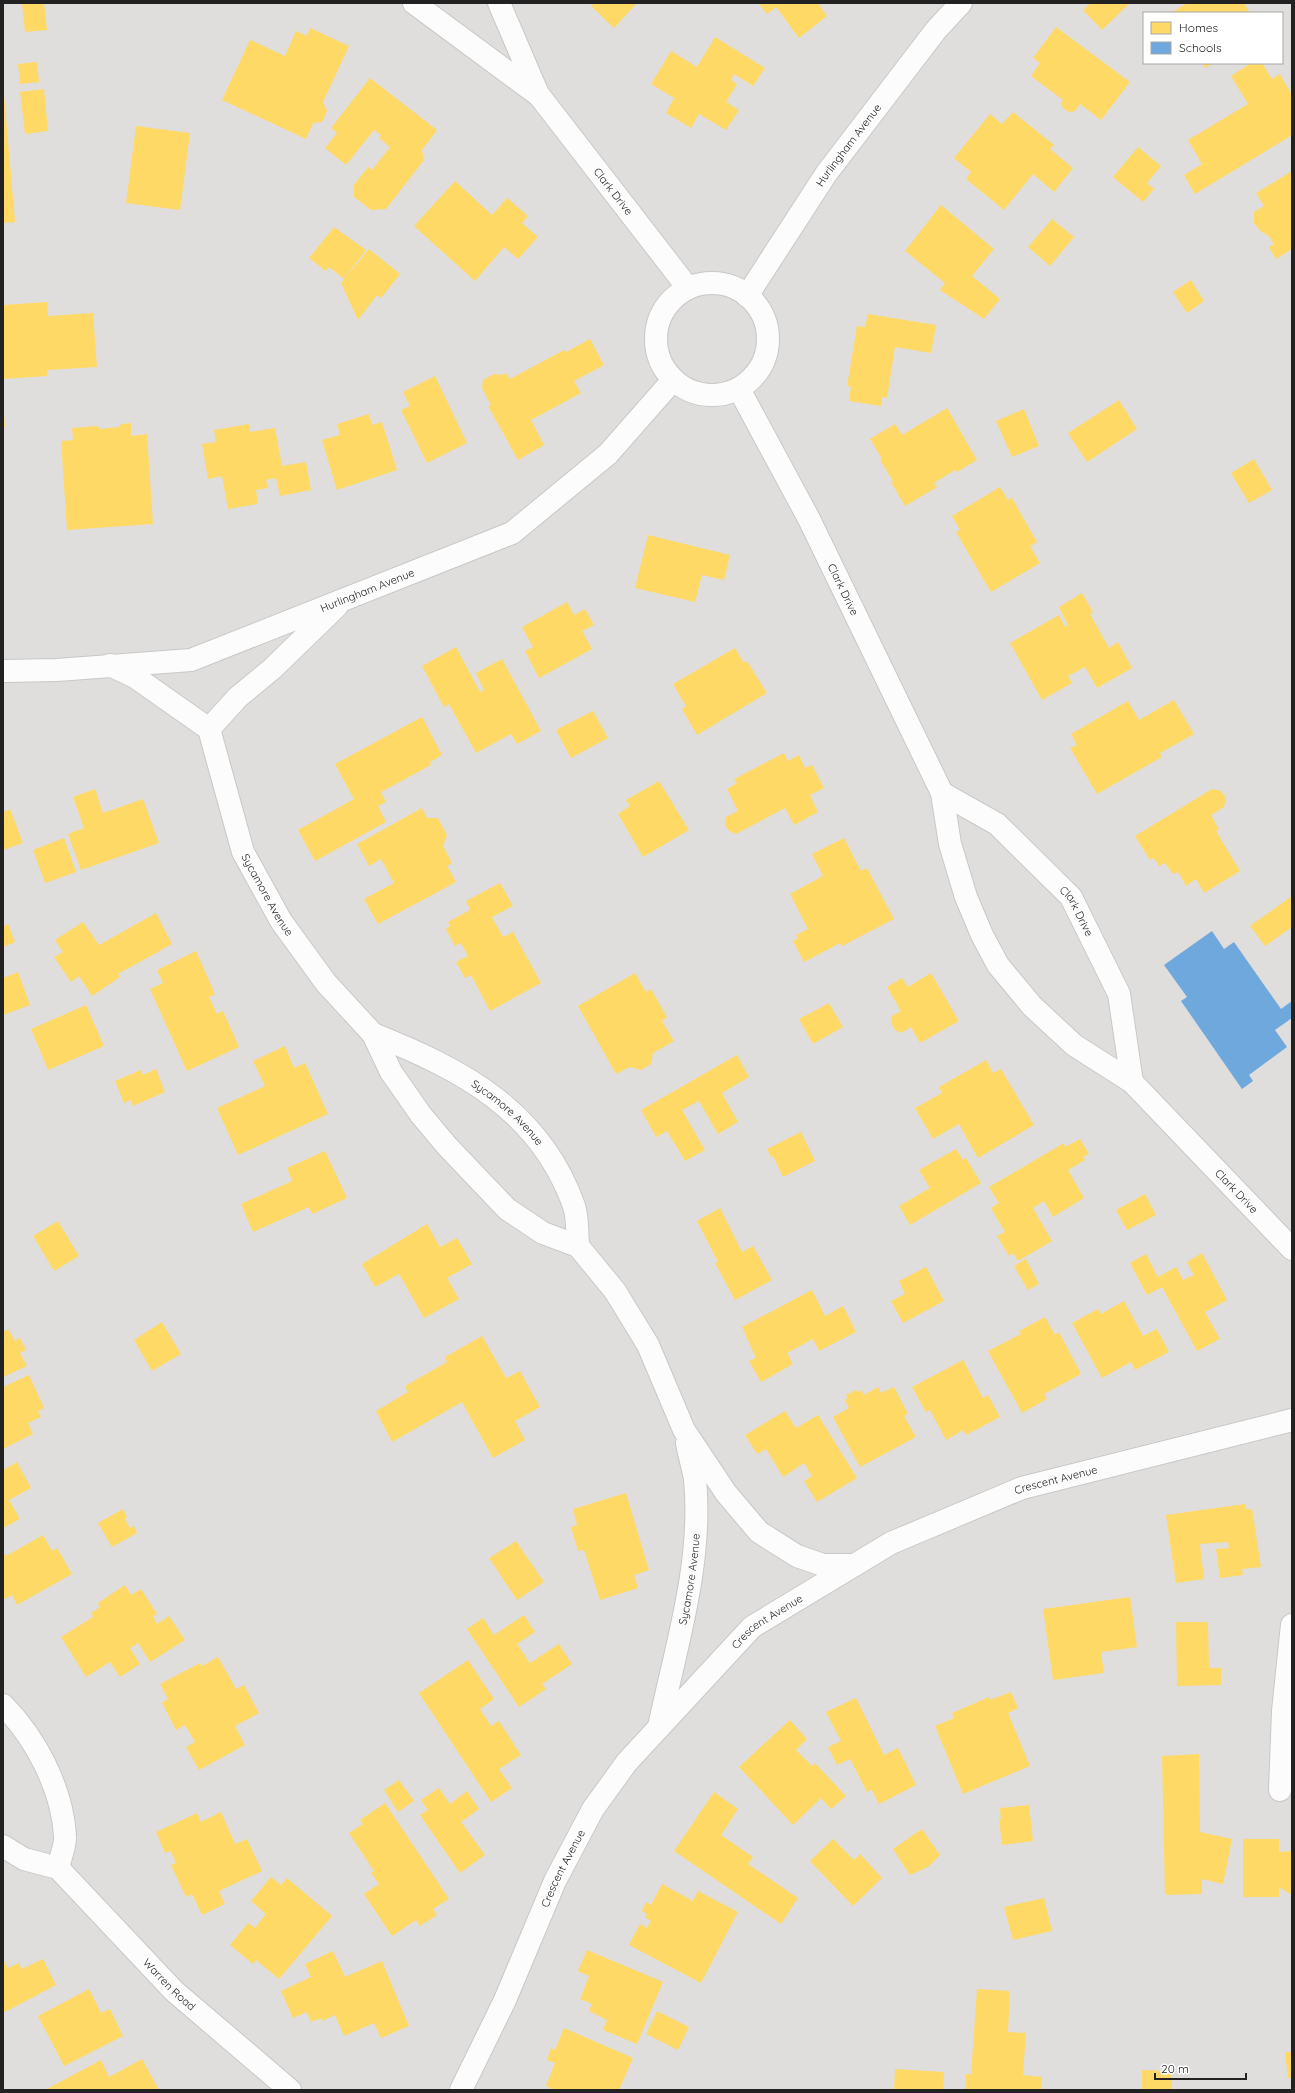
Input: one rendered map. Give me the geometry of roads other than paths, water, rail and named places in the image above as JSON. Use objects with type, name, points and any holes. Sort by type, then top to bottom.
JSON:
[{"type":"street","name":"Clark Drive","points":[[414,3],[538,94]]},
{"type":"street","name":"Clark Drive","points":[[500,3],[538,94],[688,288]]},
{"type":"street","name":"Hurlingham Avenue","points":[[747,296],[826,174],[936,30],[961,3]]},
{"type":"street","points":[[719,283],[734,287],[747,296],[760,309],[766,326],[768,345],[760,367],[753,378],[739,389],[722,395],[705,396],[688,390],[673,380],[662,366],[656,349],[656,331],[662,313],[672,299],[688,288],[703,284],[719,283]]},
{"type":"street","name":"Hurlingham Avenue","points":[[3,671],[57,670],[191,660],[512,533],[608,454],[673,380]]},
{"type":"street","name":"Clark Drive","points":[[739,389],[809,519],[942,793],[950,844],[966,897],[982,935],[998,965],[1032,1006],[1074,1045],[1132,1082],[1292,1249]]},
{"type":"street","points":[[110,665],[135,677],[209,729],[238,697],[272,669],[344,599]]},
{"type":"street","name":"Sycamore Avenue","points":[[209,729],[243,852],[281,921],[326,983],[373,1034],[391,1072],[421,1115],[447,1146],[508,1209],[543,1233],[578,1246],[615,1291],[648,1345],[684,1430],[695,1478],[696,1539],[689,1596],[659,1727]]},
{"type":"street","name":"Clark Drive","points":[[942,793],[997,824],[1071,897],[1119,994],[1132,1082]]},
{"type":"street","name":"Sycamore Avenue","points":[[373,1034],[420,1053],[452,1069],[476,1084],[514,1113],[552,1158],[574,1208],[578,1246]]},
{"type":"street","name":"Crescent Avenue","points":[[461,2090],[505,2000],[555,1881],[592,1809],[627,1762],[752,1627],[891,1543],[1022,1488],[1292,1420]]},
{"type":"street","name":"Sycamore Avenue","points":[[684,1430],[726,1493],[759,1532],[797,1556],[823,1566],[854,1566]]},
{"type":"street","points":[[1280,1790],[1283,1711],[1292,1625]]},
{"type":"street","points":[[3,1706],[12,1714],[38,1751],[56,1788],[65,1836],[58,1868],[24,1859],[3,1846]]},
{"type":"street","name":"Warren Road","points":[[58,1868],[174,1991],[290,2090]]}]
